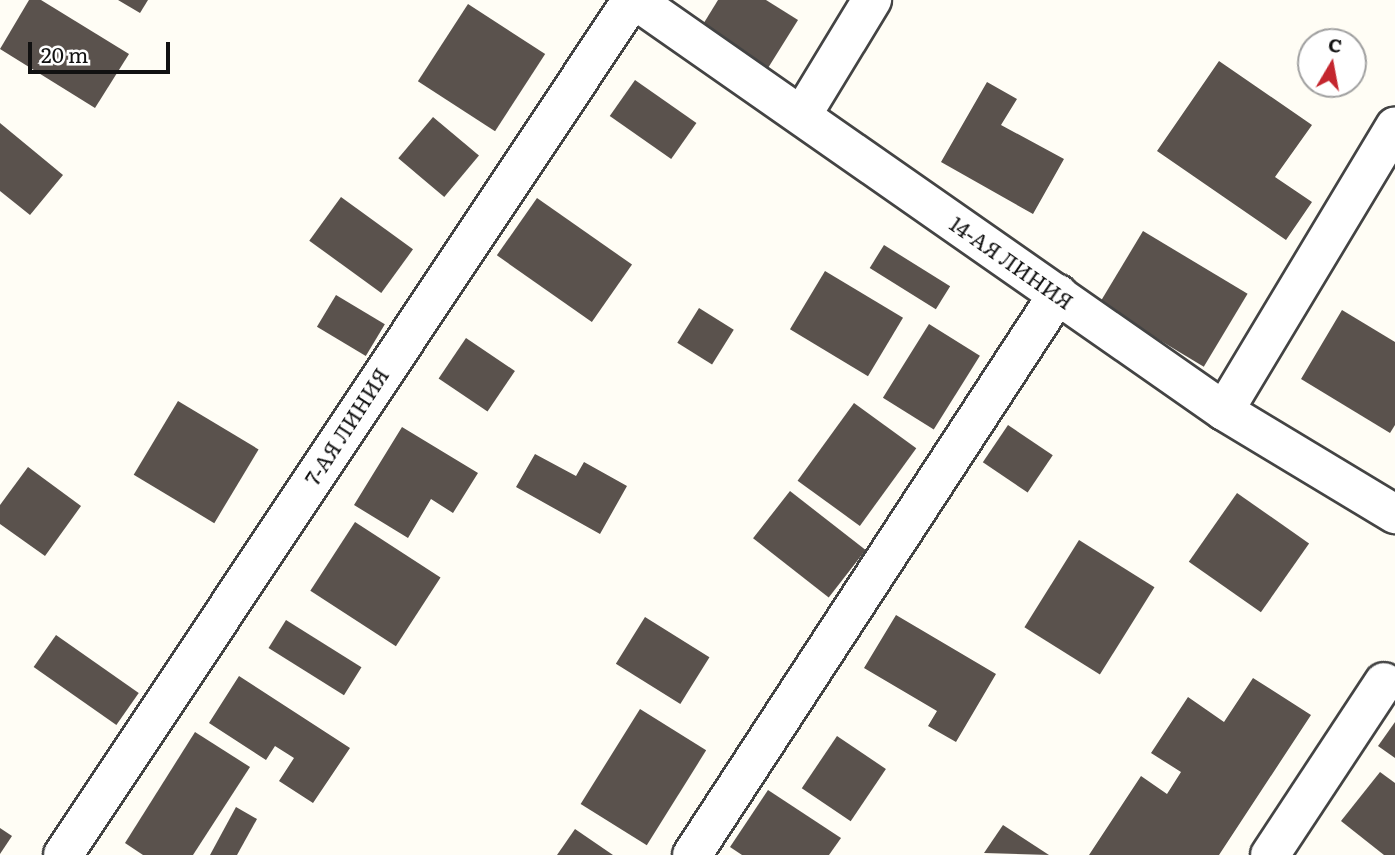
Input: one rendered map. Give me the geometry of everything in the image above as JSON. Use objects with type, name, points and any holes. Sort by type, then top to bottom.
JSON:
[{"type":"street","name":"14-АЯ ЛИНИЯ","points":[[634,0],[803,115],[1224,411],[1395,514]]},
{"type":"street","name":"7-АЯ ЛИНИЯ","points":[[63,855],[634,0]]},
{"type":"street","points":[[803,115],[872,0]]},
{"type":"street","points":[[1224,411],[1395,126]]},
{"type":"street","points":[[692,855],[1058,295]]},
{"type":"street","points":[[1270,855],[1384,682]]},
{"type":"building","points":[[29,0],[41,0],[129,54],[95,108],[0,49]]},
{"type":"building","points":[[118,0],[148,0],[140,13]]},
{"type":"building","points":[[718,0],[766,0],[798,20],[768,68],[702,26]]},
{"type":"building","points":[[468,4],[545,54],[495,131],[418,81]]},
{"type":"building","points":[[1219,61],[1312,125],[1275,177],[1312,202],[1286,240],[1157,151]]},
{"type":"building","points":[[635,80],[696,123],[671,159],[610,116]]},
{"type":"building","points":[[987,82],[1017,99],[1001,125],[1064,159],[1033,214],[941,162]]},
{"type":"building","points":[[433,117],[479,156],[444,197],[398,158]]},
{"type":"building","points":[[0,123],[63,175],[30,215],[0,191]]},
{"type":"building","points":[[341,197],[413,249],[381,293],[309,241]]},
{"type":"building","points":[[537,198],[632,265],[592,322],[497,255]]},
{"type":"building","points":[[1143,231],[1248,294],[1204,367],[1099,304]]},
{"type":"building","points":[[884,245],[950,286],[936,309],[870,268]]},
{"type":"building","points":[[825,271],[903,318],[868,376],[790,329]]},
{"type":"building","points":[[336,295],[385,324],[366,356],[317,327]]},
{"type":"building","points":[[699,308],[734,330],[712,364],[677,343]]},
{"type":"building","points":[[1342,310],[1395,342],[1395,425],[1390,433],[1301,379]]},
{"type":"building","points":[[929,324],[980,356],[934,430],[883,398]]},
{"type":"building","points":[[466,338],[515,371],[488,412],[439,379]]},
{"type":"building","points":[[178,401],[259,449],[214,523],[134,475]]},
{"type":"building","points":[[854,403],[916,448],[860,526],[798,481]]},
{"type":"building","points":[[1008,425],[1053,455],[1028,493],[983,462]]},
{"type":"building","points":[[402,427],[478,473],[453,513],[431,499],[408,538],[354,505]]},
{"type":"building","points":[[535,454],[576,476],[584,462],[627,486],[600,534],[516,487]]},
{"type":"building","points":[[28,467],[81,506],[45,556],[0,524],[0,505]]},
{"type":"building","points":[[790,491],[866,550],[829,597],[753,538]]},
{"type":"building","points":[[1237,493],[1309,543],[1261,612],[1189,562]]},
{"type":"building","points":[[355,522],[441,578],[396,646],[310,591]]},
{"type":"building","points":[[1079,540],[1154,587],[1100,675],[1024,627]]},
{"type":"building","points":[[896,615],[996,674],[956,742],[928,726],[937,711],[864,668]]},
{"type":"building","points":[[645,617],[709,657],[680,704],[616,664]]},
{"type":"building","points":[[286,620],[361,667],[344,695],[269,648]]},
{"type":"building","points":[[56,635],[139,693],[116,725],[34,667]]},
{"type":"building","points":[[239,676],[350,748],[313,803],[279,781],[294,758],[275,746],[266,760],[209,723]]},
{"type":"building","points":[[1253,678],[1311,715],[1219,855],[1089,855],[1141,776],[1167,794],[1181,772],[1151,753],[1188,697],[1224,722]]},
{"type":"building","points":[[640,709],[706,750],[647,845],[581,804]]},
{"type":"building","points":[[1395,722],[1395,758],[1378,746]]},
{"type":"building","points":[[195,732],[250,767],[193,855],[143,855],[125,843]]},
{"type":"building","points":[[837,736],[886,769],[851,821],[802,788]]},
{"type":"building","points":[[1380,772],[1395,783],[1395,855],[1384,855],[1341,821]]},
{"type":"building","points":[[768,790],[841,838],[829,855],[742,855],[730,847]]},
{"type":"building","points":[[236,807],[257,819],[237,855],[210,855]]},
{"type":"building","points":[[1003,825],[1049,855],[984,853]]},
{"type":"building","points":[[0,828],[12,836],[0,854]]},
{"type":"building","points":[[575,829],[613,855],[557,855]]}]
